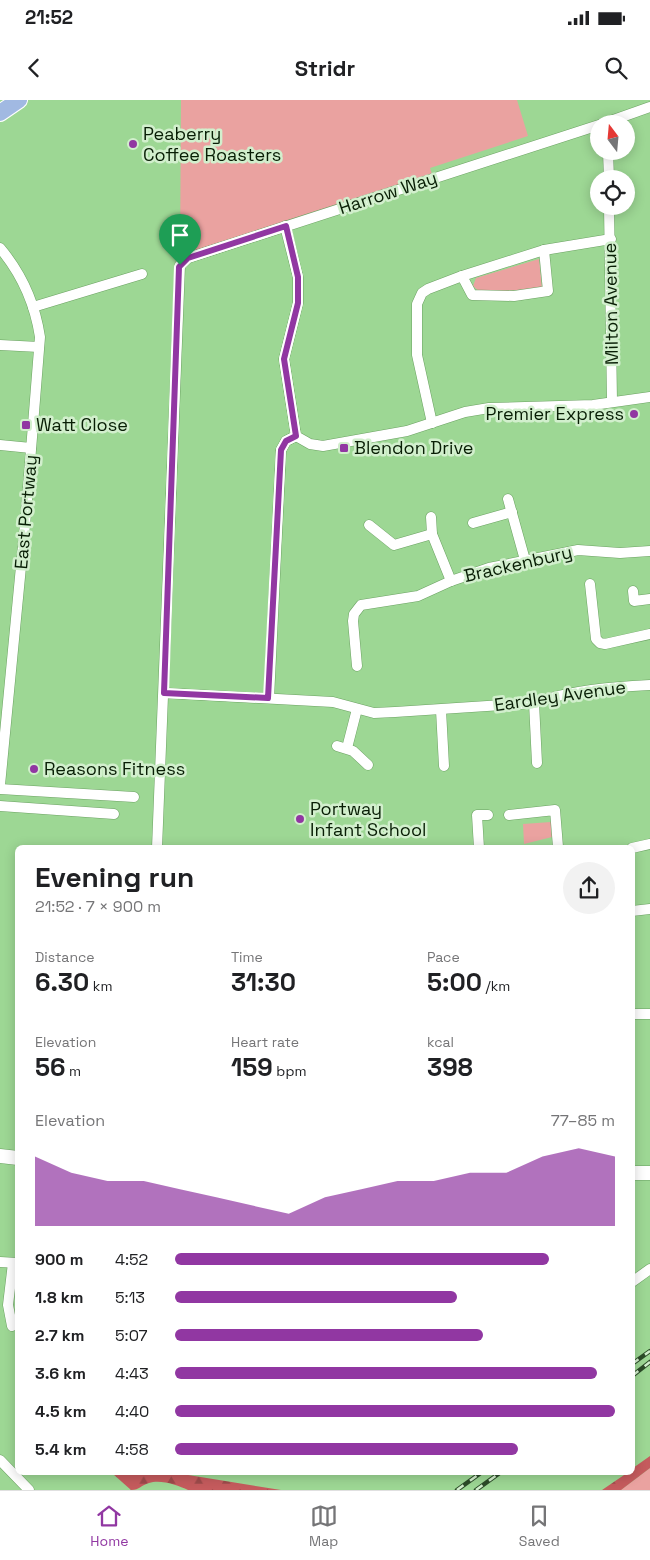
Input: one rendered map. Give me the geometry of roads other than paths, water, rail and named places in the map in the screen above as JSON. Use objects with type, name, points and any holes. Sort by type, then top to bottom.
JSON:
[{"type":"main road","points":[[0,112],[19,100]]},
{"type":"main road","points":[[0,1156],[15,1158]]},
{"type":"main road","points":[[635,1173],[650,1173]]},
{"type":"street","name":"Harrow Way","points":[[628,115],[650,107]]},
{"type":"street","name":"Harrow Way","points":[[164,693],[180,265],[188,258],[590,128]]},
{"type":"street","name":"Milton Avenue","points":[[610,215],[612,401]]},
{"type":"street","points":[[286,226],[298,277],[298,303],[284,359],[296,436]]},
{"type":"street","points":[[432,423],[417,355],[418,298],[428,289],[462,276],[544,250],[611,239]]},
{"type":"street","name":"East Portway","points":[[0,248],[16,269],[33,307],[38,325],[39,347],[0,787]]},
{"type":"street","points":[[462,276],[472,295],[514,296],[548,291],[544,250]]},
{"type":"street","points":[[33,307],[142,274]]},
{"type":"street","points":[[0,345],[39,347]]},
{"type":"street","points":[[296,436],[310,444],[324,446],[407,431],[465,412],[489,408],[593,405],[650,397]]},
{"type":"street","points":[[268,698],[281,450],[286,441],[296,436]]},
{"type":"street","points":[[0,445],[31,448]]},
{"type":"street","points":[[508,499],[525,560]]},
{"type":"street","points":[[473,522],[512,512]]},
{"type":"street","points":[[431,517],[432,534],[451,581]]},
{"type":"street","points":[[369,525],[394,545],[432,534]]},
{"type":"street","name":"Brackenbury","points":[[357,666],[353,621],[354,614],[361,605],[418,596],[451,581],[488,568],[578,550],[620,553],[650,551]]},
{"type":"street","points":[[590,584],[596,638],[600,643],[605,644],[650,634]]},
{"type":"street","points":[[633,591],[634,600],[650,599]]},
{"type":"street","name":"Eardley Avenue","points":[[164,693],[333,702],[357,710],[374,713],[534,703],[556,695],[601,688],[650,685]]},
{"type":"street","points":[[157,845],[164,693]]},
{"type":"street","points":[[534,703],[538,762]]},
{"type":"street","points":[[357,710],[342,747],[368,765]]},
{"type":"street","points":[[441,710],[444,766]]},
{"type":"street","points":[[0,787],[134,797]]},
{"type":"street","points":[[0,806],[114,814]]},
{"type":"street","points":[[510,815],[555,810],[557,845]]},
{"type":"street","points":[[479,845],[474,816],[488,815]]},
{"type":"street","points":[[635,847],[650,844]]},
{"type":"street","points":[[635,911],[650,909]]},
{"type":"street","points":[[635,1014],[650,1014]]},
{"type":"street","points":[[0,1262],[15,1263],[8,1305],[15,1325],[0,1328]]},
{"type":"street","points":[[635,1280],[650,1268]]},
{"type":"street","points":[[0,1460],[15,1470]]},
{"type":"street","points":[[18,1475],[29,1490]]},
{"type":"railway","points":[[635,1362],[650,1351]]},
{"type":"railway","points":[[635,1374],[650,1362]]},
{"type":"railway","points":[[457,1490],[478,1475]]},
{"type":"railway","points":[[476,1490],[497,1475]]},
{"type":"place","name":"Peaberry Coffee Roasters","points":[[133,144]]},
{"type":"place","name":"Premier Express","points":[[634,414]]},
{"type":"place","name":"Watt Close","points":[[26,425]]},
{"type":"place","name":"Blendon Drive","points":[[344,448]]},
{"type":"place","name":"Reasons Fitness","points":[[34,769]]},
{"type":"place","name":"Portway Infant School","points":[[300,819]]}]
